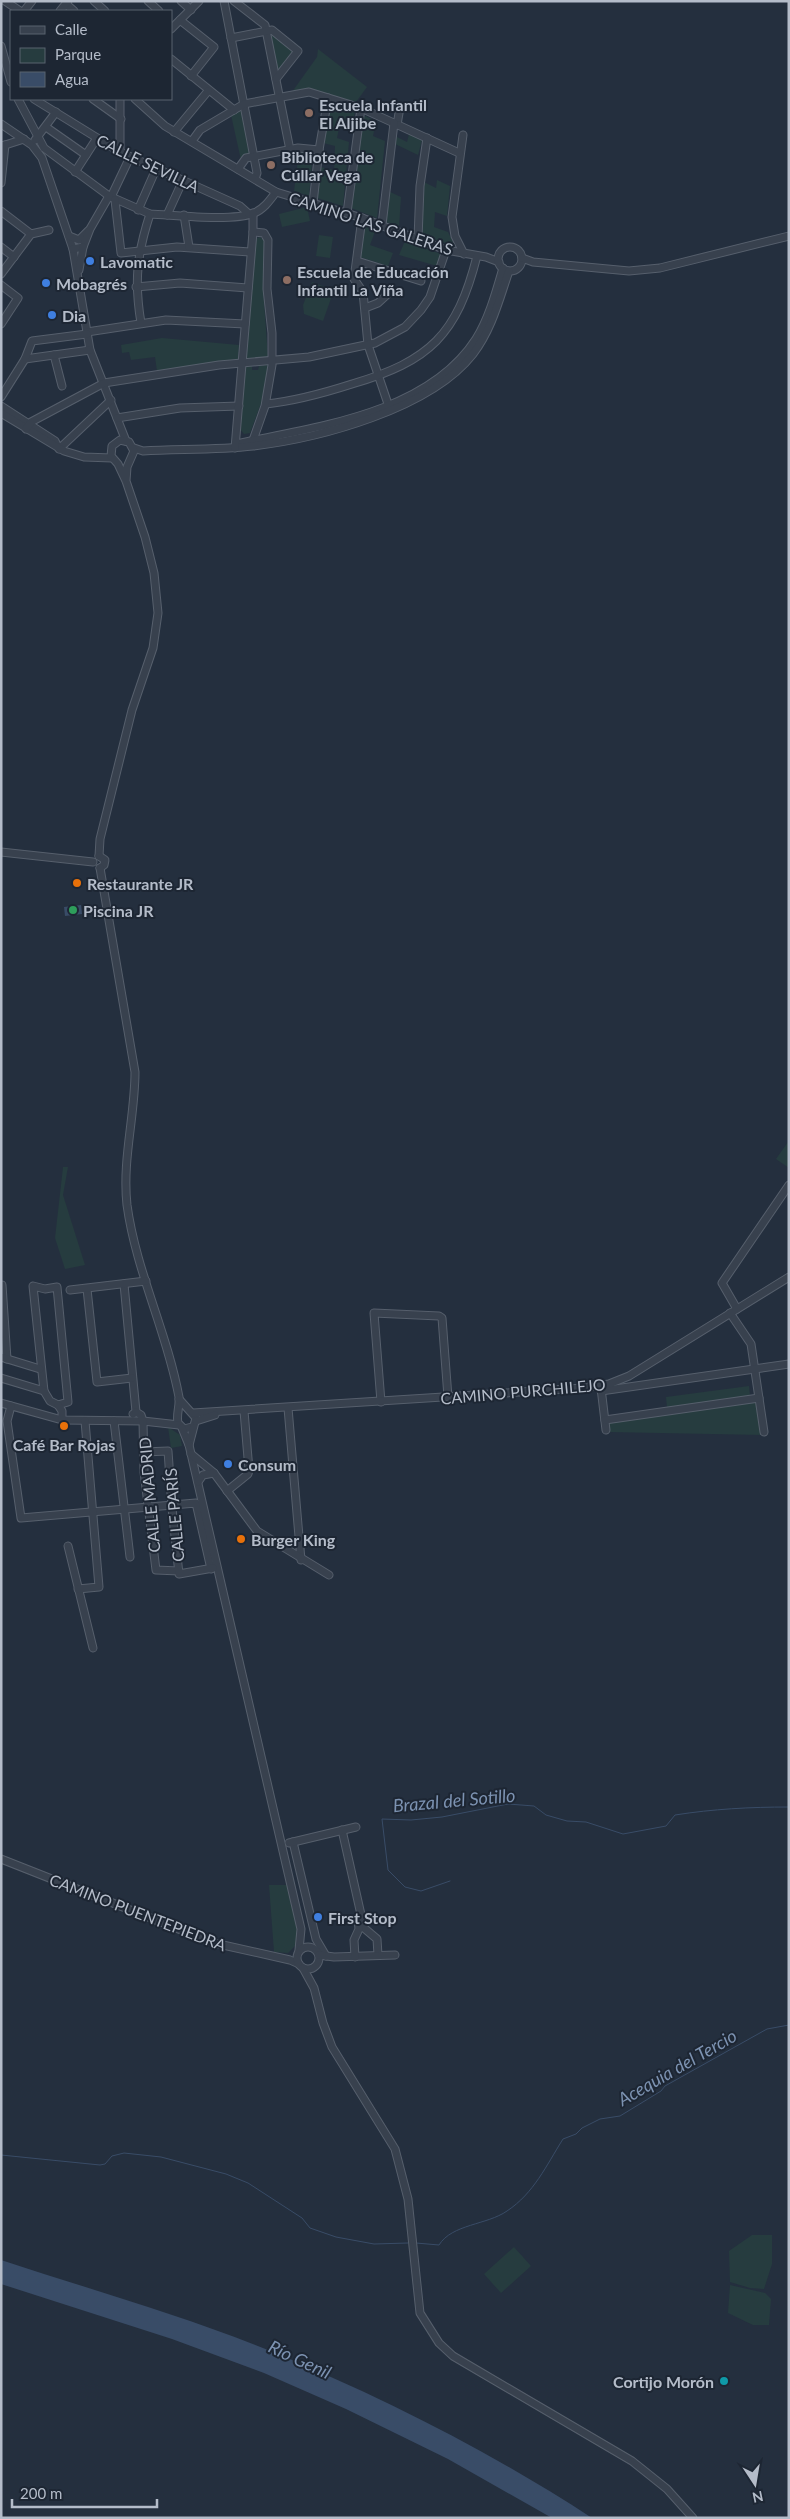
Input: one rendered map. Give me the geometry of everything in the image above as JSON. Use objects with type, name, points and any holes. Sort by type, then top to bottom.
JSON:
[{"type":"street","points":[[5,1],[18,10]]},
{"type":"street","points":[[94,1],[105,10]]},
{"type":"street","points":[[148,1],[158,10]]},
{"type":"street","points":[[181,1],[190,10]]},
{"type":"street","points":[[191,76],[214,47],[174,24],[199,1]]},
{"type":"street","points":[[224,1],[257,173],[255,179]]},
{"type":"street","points":[[234,1],[265,25],[290,150]]},
{"type":"street","points":[[231,38],[272,30],[298,51],[276,79]]},
{"type":"street","points":[[1,46],[10,78]]},
{"type":"street","points":[[172,60],[208,91],[234,110]]},
{"type":"street","points":[[174,132],[208,91]]},
{"type":"street","points":[[192,141],[200,130],[244,104],[309,92],[361,108],[460,153]]},
{"type":"street","points":[[313,203],[319,150],[328,98]]},
{"type":"street","points":[[18,100],[38,141],[41,156],[73,247],[90,350],[111,400],[119,428],[134,452]]},
{"type":"street","name":"CALLE SEVILLA","points":[[36,100],[120,152],[240,206],[251,214]]},
{"type":"street","points":[[94,100],[121,119]]},
{"type":"street","points":[[120,100],[120,152]]},
{"type":"street","name":"CAMINO LAS GALERAS","points":[[136,100],[174,132],[276,192],[362,218],[446,250],[486,257],[504,267]]},
{"type":"street","points":[[382,225],[395,124],[400,107]]},
{"type":"street","points":[[347,213],[361,108]]},
{"type":"street","points":[[38,141],[56,112]]},
{"type":"street","points":[[1,124],[25,140],[41,156]]},
{"type":"street","points":[[46,127],[86,155]]},
{"type":"street","points":[[13,144],[14,132]]},
{"type":"street","points":[[463,135],[452,222],[455,236],[464,254]]},
{"type":"street","points":[[75,172],[97,138]]},
{"type":"street","points":[[418,239],[420,186],[427,138]]},
{"type":"street","points":[[1,183],[3,146],[25,140],[38,141],[50,153],[113,198],[150,214],[238,216],[251,214],[264,206],[276,192]]},
{"type":"street","points":[[238,168],[246,158],[290,150],[319,150]]},
{"type":"street","points":[[41,156],[45,153],[50,153]]},
{"type":"street","points":[[78,272],[83,247],[90,229],[102,208],[113,198],[130,157]]},
{"type":"street","points":[[138,210],[156,169]]},
{"type":"street","points":[[167,215],[183,180]]},
{"type":"street","points":[[113,198],[120,253],[189,247],[250,252]]},
{"type":"street","points":[[238,216],[240,206]]},
{"type":"street","points":[[1,211],[31,234]]},
{"type":"street","points":[[141,323],[136,287],[139,250],[150,214]]},
{"type":"street","points":[[236,446],[244,324],[253,232],[251,214]]},
{"type":"street","points":[[184,215],[189,247]]},
{"type":"street","points":[[362,218],[354,279],[362,288],[368,345],[388,404]]},
{"type":"street","points":[[73,247],[90,229]]},
{"type":"street","points":[[1,274],[31,234],[49,230]]},
{"type":"street","points":[[253,232],[264,233],[268,240],[267,289],[272,333],[272,360],[266,404],[253,441]]},
{"type":"street","points":[[68,236],[79,240]]},
{"type":"street","points":[[521,262],[637,270],[660,268],[789,236]]},
{"type":"street","points":[[1,247],[14,257]]},
{"type":"street","points":[[73,247],[83,247]]},
{"type":"street","points":[[236,432],[253,441],[314,435],[361,421],[406,403],[440,385],[462,367],[481,343],[495,314],[504,267],[501,253],[507,248],[514,248],[521,262]]},
{"type":"street","points":[[28,427],[104,383],[242,363],[309,357],[368,345],[392,335],[413,320],[430,297],[446,250]]},
{"type":"street","name":"CAMINO LAS GALERAS","points":[[486,257],[501,253]]},
{"type":"street","points":[[266,404],[315,394],[378,376],[414,360],[448,329],[459,311],[478,256]]},
{"type":"street","points":[[357,261],[421,281]]},
{"type":"street","points":[[504,267],[516,270],[521,262]]},
{"type":"street","points":[[134,452],[236,446],[317,428],[388,404],[433,383],[446,373],[467,351],[489,313],[504,267]]},
{"type":"street","points":[[136,287],[180,283],[248,288]]},
{"type":"street","points":[[1,285],[18,298],[2,322]]},
{"type":"street","points":[[364,308],[378,303],[390,291]]},
{"type":"street","points":[[1,397],[25,359],[32,341],[173,319],[244,324]]},
{"type":"street","points":[[25,359],[90,350]]},
{"type":"street","points":[[54,355],[62,386]]},
{"type":"street","points":[[59,448],[111,400]]},
{"type":"street","points":[[1,406],[59,448],[74,455],[98,457],[111,454]]},
{"type":"street","points":[[117,418],[180,408],[239,406]]},
{"type":"street","points":[[1,413],[28,427]]},
{"type":"street","points":[[111,454],[119,428]]},
{"type":"street","points":[[116,442],[126,441]]},
{"type":"street","points":[[126,480],[128,463],[134,452]]},
{"type":"street","points":[[93,862],[98,856],[100,839],[132,710],[153,648],[158,614],[157,588],[150,554],[126,480],[111,454]]},
{"type":"street","points":[[118,464],[128,463]]},
{"type":"street","points":[[1,852],[93,862],[95,866],[100,868]]},
{"type":"street","points":[[98,856],[103,858],[105,862],[100,868],[134,1059],[135,1089],[127,1154],[126,1188],[131,1226],[179,1398],[179,1421],[189,1445],[198,1482],[214,1568],[301,1929],[312,1947],[326,1956],[395,1955]]},
{"type":"street","points":[[737,1309],[722,1283],[789,1185]]},
{"type":"street","name":"CAMINO PURCHILEJO","points":[[179,1421],[191,1412],[228,1412],[601,1389],[614,1386],[631,1380],[737,1309],[789,1277]]},
{"type":"street","points":[[70,1290],[146,1281]]},
{"type":"street","points":[[124,1284],[136,1412]]},
{"type":"street","points":[[2,1285],[4,1358],[40,1369]]},
{"type":"street","points":[[58,1405],[68,1402],[57,1287],[45,1289],[33,1286],[40,1369],[44,1391],[50,1401],[58,1405],[62,1411],[62,1420]]},
{"type":"street","points":[[87,1289],[97,1382],[132,1378]]},
{"type":"street","points":[[382,1402],[374,1313],[439,1316],[442,1318],[448,1397]]},
{"type":"street","points":[[730,1314],[751,1344],[764,1432]]},
{"type":"street","points":[[614,1386],[631,1380],[755,1370],[789,1364]]},
{"type":"street","points":[[1,1378],[44,1391]]},
{"type":"street","points":[[601,1389],[606,1430]]},
{"type":"street","points":[[179,1398],[191,1412],[194,1424],[189,1445]]},
{"type":"street","points":[[605,1420],[760,1398]]},
{"type":"street","points":[[1,1403],[62,1420],[179,1421]]},
{"type":"street","points":[[11,1406],[7,1421],[21,1518],[196,1503],[211,1553]]},
{"type":"street","points":[[288,1408],[302,1560]]},
{"type":"street","points":[[227,1491],[248,1474],[249,1470],[244,1411]]},
{"type":"street","points":[[131,1421],[131,1415],[136,1412]]},
{"type":"street","points":[[136,1412],[141,1415],[143,1421]]},
{"type":"street","name":"CAMINO PURCHILEJO","points":[[179,1421],[194,1424],[228,1412]]},
{"type":"street","points":[[78,1589],[99,1587],[84,1421]]},
{"type":"street","points":[[114,1421],[130,1557]]},
{"type":"street","name":"CALLE MADRID","points":[[143,1421],[144,1452],[156,1570],[179,1572]]},
{"type":"street","name":"CALLE PARÍS","points":[[144,1452],[168,1451],[171,1506],[179,1572]]},
{"type":"street","points":[[191,1454],[214,1473],[257,1531],[329,1575]]},
{"type":"street","points":[[198,1482],[203,1475],[214,1473]]},
{"type":"street","points":[[68,1546],[93,1648]]},
{"type":"street","points":[[179,1572],[214,1568]]},
{"type":"street","points":[[326,1956],[316,1939],[290,1842],[356,1827]]},
{"type":"street","points":[[340,1831],[364,1928],[376,1938],[378,1956]]},
{"type":"street","points":[[340,1831],[360,1929],[354,1940],[355,1956]]},
{"type":"street","name":"CAMINO PUENTEPIEDRA","points":[[1,1859],[214,1943],[278,1957],[301,1966]]},
{"type":"street","points":[[301,1929],[299,1951],[296,1958],[314,1988],[323,2023],[332,2046],[395,2149],[408,2199],[420,2314],[439,2343],[467,2364],[632,2461],[668,2489],[693,2518]]},
{"type":"street","name":"CAMINO PUENTEPIEDRA","points":[[278,1957],[299,1951],[305,1947],[312,1947]]},
{"type":"street","points":[[301,1966],[309,1968],[326,1956]]},
{"type":"street","points":[[314,1988],[317,1964],[326,1956]]},
{"type":"green space","points":[[270,33],[295,51],[277,73]]},
{"type":"green space","points":[[318,49],[367,87],[356,102],[313,90],[292,92],[317,57]]},
{"type":"green space","points":[[330,104],[355,111],[352,127],[340,124],[337,138],[349,142],[343,206],[317,198],[320,167],[334,170],[335,146],[323,143]]},
{"type":"green space","points":[[243,109],[244,115],[242,116],[249,152],[252,151],[252,154],[241,160],[231,115]]},
{"type":"green space","points":[[363,115],[376,121],[373,136],[385,141],[377,218],[351,208]]},
{"type":"green space","points":[[409,134],[422,140],[418,155],[393,143],[395,136],[407,142]]},
{"type":"green space","points":[[299,152],[313,152],[309,196],[294,191]]},
{"type":"green space","points":[[437,180],[450,186],[447,216],[435,212],[434,227],[448,232],[455,246],[422,236],[424,182],[436,188]]},
{"type":"green space","points":[[388,191],[401,197],[399,227],[386,222]]},
{"type":"green space","points":[[307,207],[310,221],[282,227],[279,214]]},
{"type":"green space","points":[[364,225],[376,229],[370,245],[393,253],[388,266],[360,257]]},
{"type":"green space","points":[[319,235],[333,237],[330,258],[316,256]]},
{"type":"green space","points":[[260,237],[265,241],[263,288],[268,357],[246,359],[255,239]]},
{"type":"green space","points":[[405,241],[441,254],[437,266],[399,255]]},
{"type":"green space","points":[[312,282],[334,290],[323,321],[304,314],[303,305]]},
{"type":"green space","points":[[162,338],[239,345],[238,359],[157,371],[155,357],[131,360],[129,352],[122,353],[121,345]]},
{"type":"green space","points":[[268,365],[263,398],[250,433],[244,434],[240,429],[245,367],[252,366],[252,370],[258,370],[259,366]]},
{"type":"green space","points":[[789,1142],[789,1168],[776,1159]]},
{"type":"green space","points":[[63,1167],[68,1167],[63,1195],[85,1265],[65,1269],[55,1238]]},
{"type":"green space","points":[[749,1386],[750,1396],[667,1408],[666,1397]]},
{"type":"green space","points":[[758,1402],[763,1435],[608,1432],[607,1422]]},
{"type":"green space","points":[[168,1427],[180,1435],[182,1446],[171,1448]]},
{"type":"green space","points":[[269,1885],[287,1885],[299,1935],[298,1943],[288,1953],[274,1952]]},
{"type":"green space","points":[[752,2235],[772,2235],[772,2264],[764,2289],[750,2288],[730,2282],[729,2251]]},
{"type":"green space","points":[[514,2247],[531,2266],[501,2293],[484,2274]]},
{"type":"green space","points":[[730,2285],[765,2293],[771,2299],[769,2325],[753,2325],[728,2313]]},
{"type":"water","name":"Piscina JR","points":[[81,905],[82,914],[65,916],[64,907]]},
{"type":"water","points":[[1,2260],[206,2327],[273,2352],[396,2407],[515,2471],[592,2518],[552,2518],[448,2459],[346,2409],[264,2373],[172,2339],[1,2284]]},
{"type":"waterway","name":"Brazal del Sotillo","points":[[450,1881],[421,1891],[405,1887],[388,1870],[382,1819],[411,1820],[442,1817],[508,1804],[534,1806],[546,1815],[567,1821],[586,1822],[623,1834],[666,1826],[675,1815],[703,1811],[789,1807]]},
{"type":"waterway","name":"Acequia del Tercio","points":[[416,2243],[439,2245],[452,2233],[499,2216],[525,2196],[545,2169],[563,2139],[576,2134],[582,2128],[600,2119],[620,2116],[661,2091],[665,2086],[767,2029],[789,2025]]},
{"type":"waterway","name":"Acequia del Tercio","points":[[1,2155],[100,2165],[105,2164],[112,2156],[124,2153],[161,2157],[226,2174],[248,2183],[302,2218],[310,2228],[336,2237],[374,2244],[408,2243]]},
{"type":"place","name":"Escuela Infantil El Aljibe","points":[[309,113]]},
{"type":"place","name":"Biblioteca de Cúllar Vega","points":[[271,165]]},
{"type":"place","name":"Lavomatic","points":[[90,261]]},
{"type":"place","name":"Escuela de Educación Infantil La Viña","points":[[287,280]]},
{"type":"place","name":"Mobagrés","points":[[46,283]]},
{"type":"place","name":"Dia","points":[[52,315]]},
{"type":"place","name":"Restaurante JR","points":[[77,883]]},
{"type":"place","name":"Piscina JR","points":[[73,910]]},
{"type":"place","name":"Café Bar Rojas","points":[[64,1426]]},
{"type":"place","name":"Consum","points":[[228,1464]]},
{"type":"place","name":"Burger King","points":[[241,1539]]},
{"type":"place","name":"First Stop","points":[[318,1917]]},
{"type":"place","name":"Cortijo Morón","points":[[724,2381]]},
{"type":"water label","name":"Río Genil","points":[[300,2359]]}]
